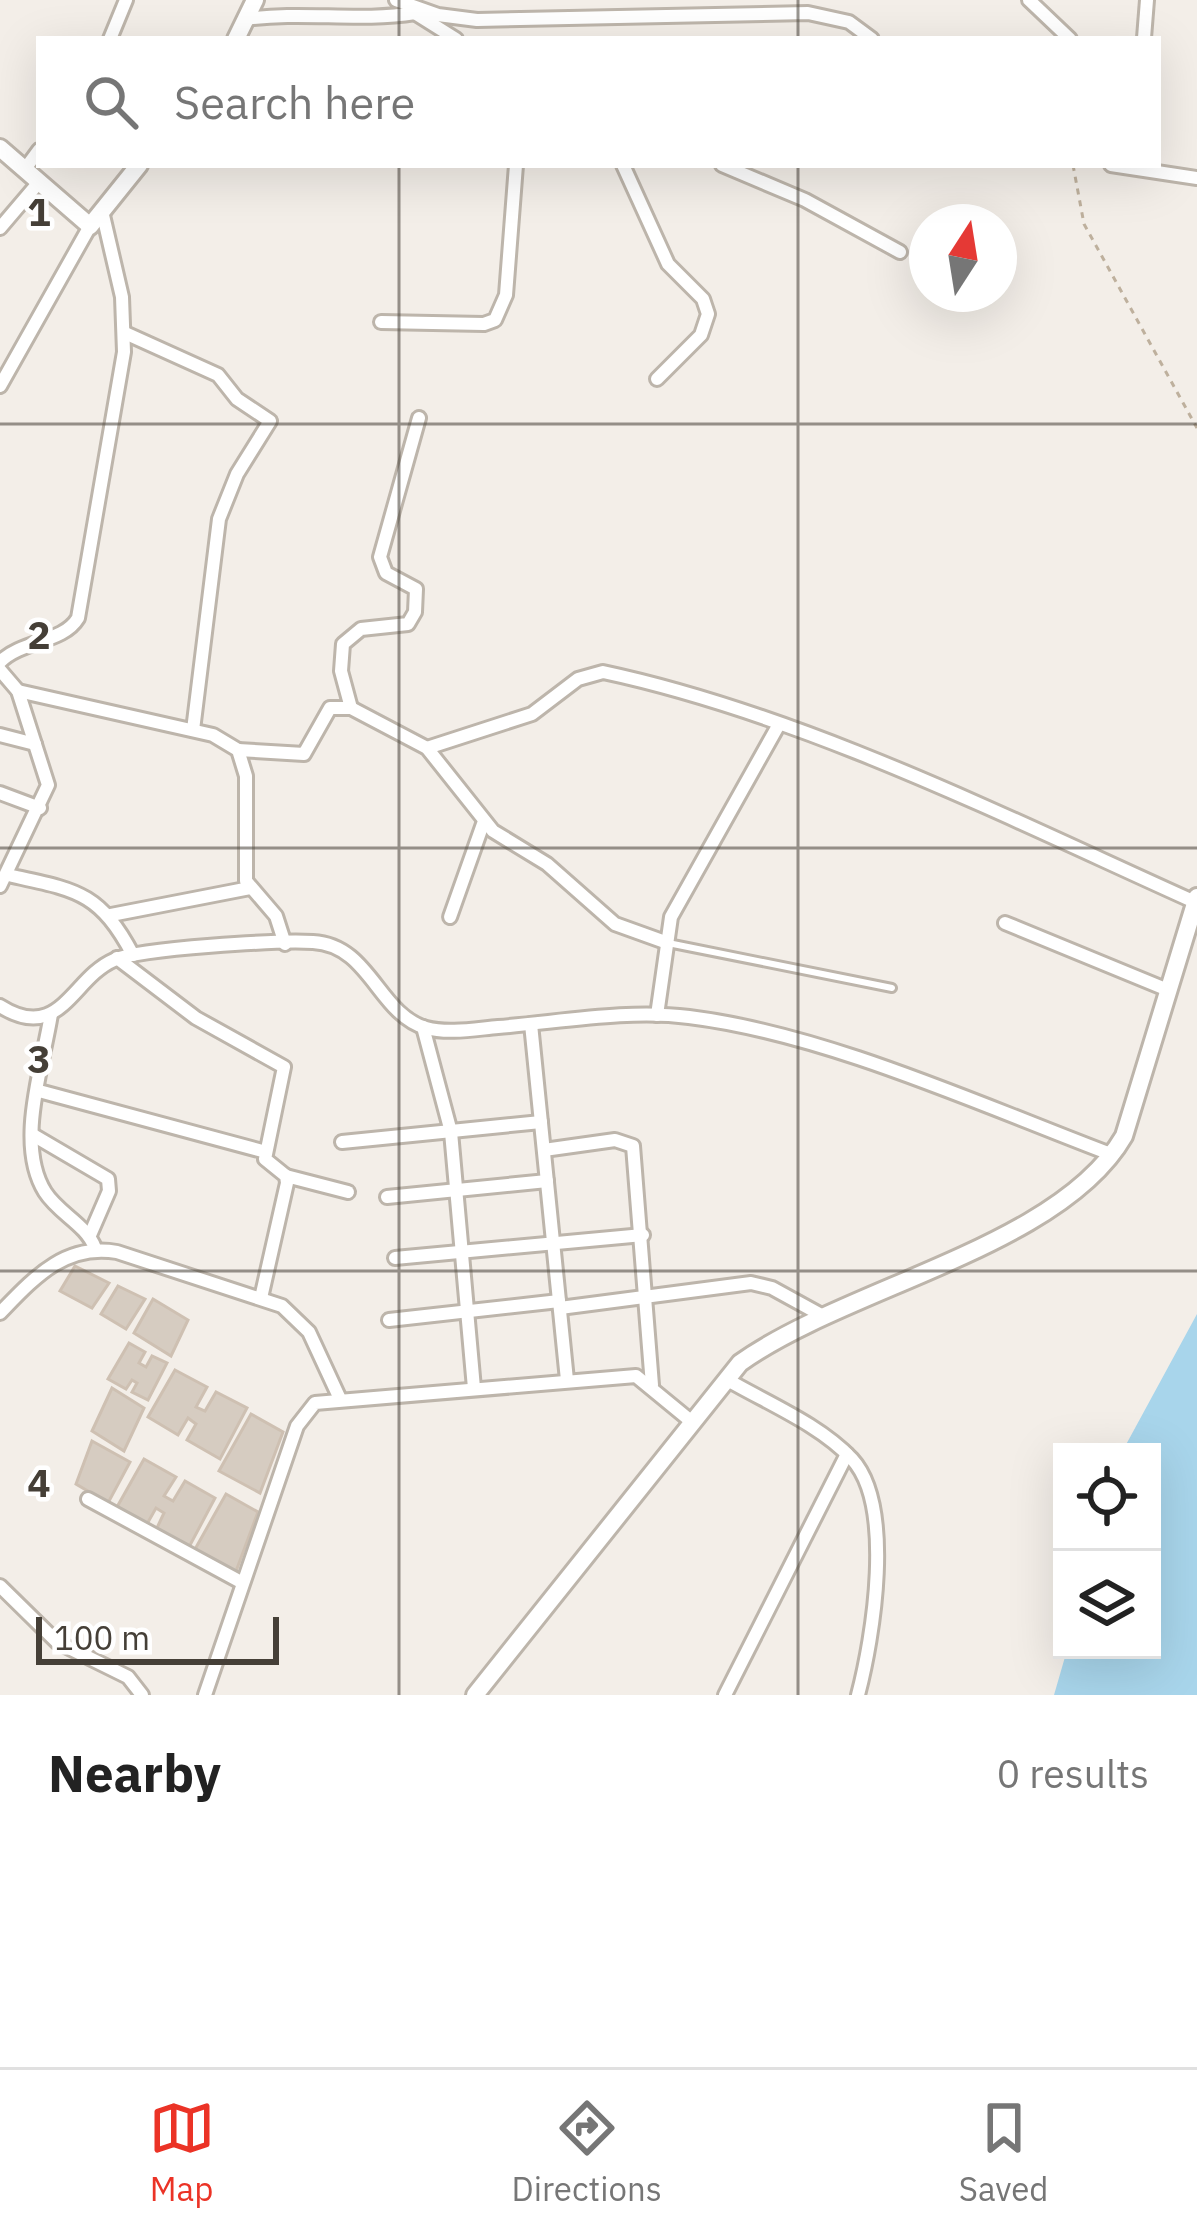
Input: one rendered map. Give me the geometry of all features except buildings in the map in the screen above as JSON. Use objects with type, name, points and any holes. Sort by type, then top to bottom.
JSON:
[{"type":"street","points":[[111,36],[126,0]]},
{"type":"street","points":[[238,36],[255,0]]},
{"type":"street","points":[[830,15],[843,0]]},
{"type":"street","points":[[1030,0],[1067,36]]},
{"type":"street","points":[[1144,36],[1147,0]]},
{"type":"street","points":[[399,2],[477,20],[593,8],[830,15],[867,36]]},
{"type":"street","points":[[399,2],[451,36]]},
{"type":"street","points":[[246,20],[305,12],[387,18],[415,13]]},
{"type":"street","points":[[0,148],[96,218],[125,333],[114,428],[78,617],[68,630],[27,642],[0,666],[18,691],[48,785],[4,880],[82,894],[111,915],[133,956]]},
{"type":"street","points":[[0,228],[36,163]]},
{"type":"street","points":[[0,386],[96,218],[138,168]]},
{"type":"street","points":[[381,322],[484,324],[495,320],[506,295],[516,168]]},
{"type":"street","points":[[624,168],[668,264],[703,299],[708,314],[701,335],[657,379]]},
{"type":"street","points":[[729,168],[806,200],[900,252]]},
{"type":"street","points":[[1131,168],[1197,178]]},
{"type":"street","points":[[125,333],[218,375],[237,399],[270,421],[219,519],[193,730]]},
{"type":"street","points":[[351,708],[341,670],[343,644],[362,629],[408,623],[415,612],[416,590],[386,574],[380,557],[419,418]]},
{"type":"street","points":[[427,748],[532,714],[590,672],[616,675],[778,726],[923,780],[1196,899],[1124,1136],[1114,1155],[1092,1179],[1003,1234],[765,1346],[726,1378],[475,1695]]},
{"type":"street","points":[[18,691],[193,730],[227,740],[238,750],[246,776],[243,860],[250,888],[276,916],[285,944]]},
{"type":"street","points":[[238,750],[304,754],[330,709],[351,708],[427,748],[484,824],[547,864],[615,924],[664,942]]},
{"type":"street","points":[[657,1015],[664,942],[676,906],[778,726]]},
{"type":"street","points":[[0,735],[35,744]]},
{"type":"street","points":[[0,793],[40,808]]},
{"type":"street","points":[[450,917],[484,824]]},
{"type":"street","points":[[111,915],[250,888]]},
{"type":"street","points":[[1004,923],[1168,990]]},
{"type":"street","points":[[0,1006],[24,1016],[51,1014],[117,958],[313,942],[347,953],[400,1011],[423,1027],[657,1015],[708,1019],[854,1058],[1114,1155]]},
{"type":"street","points":[[117,958],[196,1018],[281,1062],[284,1073],[266,1164],[286,1176],[348,1192]]},
{"type":"street","points":[[51,1014],[33,1135],[44,1191],[93,1242],[282,1306],[309,1332],[340,1399]]},
{"type":"street","points":[[531,1024],[567,1380]]},
{"type":"street","points":[[423,1027],[451,1132],[475,1388]]},
{"type":"street","points":[[39,1091],[266,1152]]},
{"type":"street","points":[[342,1142],[541,1122]]},
{"type":"street","points":[[0,1313],[52,1264],[93,1242],[109,1191],[108,1178],[33,1135]]},
{"type":"street","points":[[544,1150],[629,1143],[635,1153],[652,1385]]},
{"type":"street","points":[[261,1298],[286,1176]]},
{"type":"street","points":[[387,1197],[547,1181]]},
{"type":"street","points":[[395,1258],[644,1235]]},
{"type":"street","points":[[389,1319],[649,1298],[751,1283],[772,1288],[823,1316]]},
{"type":"street","points":[[205,1695],[302,1415],[315,1403],[636,1376],[692,1422]]},
{"type":"street","points":[[726,1378],[847,1454],[866,1478],[874,1521],[873,1630],[858,1695]]},
{"type":"street","points":[[725,1695],[847,1454]]},
{"type":"street","points":[[88,1499],[241,1582]]},
{"type":"street","points":[[0,1586],[57,1642],[128,1677],[142,1695]]},
{"type":"lane","points":[[664,942],[892,988]]},
{"type":"path","points":[[1073,168],[1084,224],[1197,428]]},
{"type":"water","points":[[1197,1314],[1197,1695],[1054,1695],[1064,1659],[1161,1659],[1161,1443],[1127,1443]]}]
